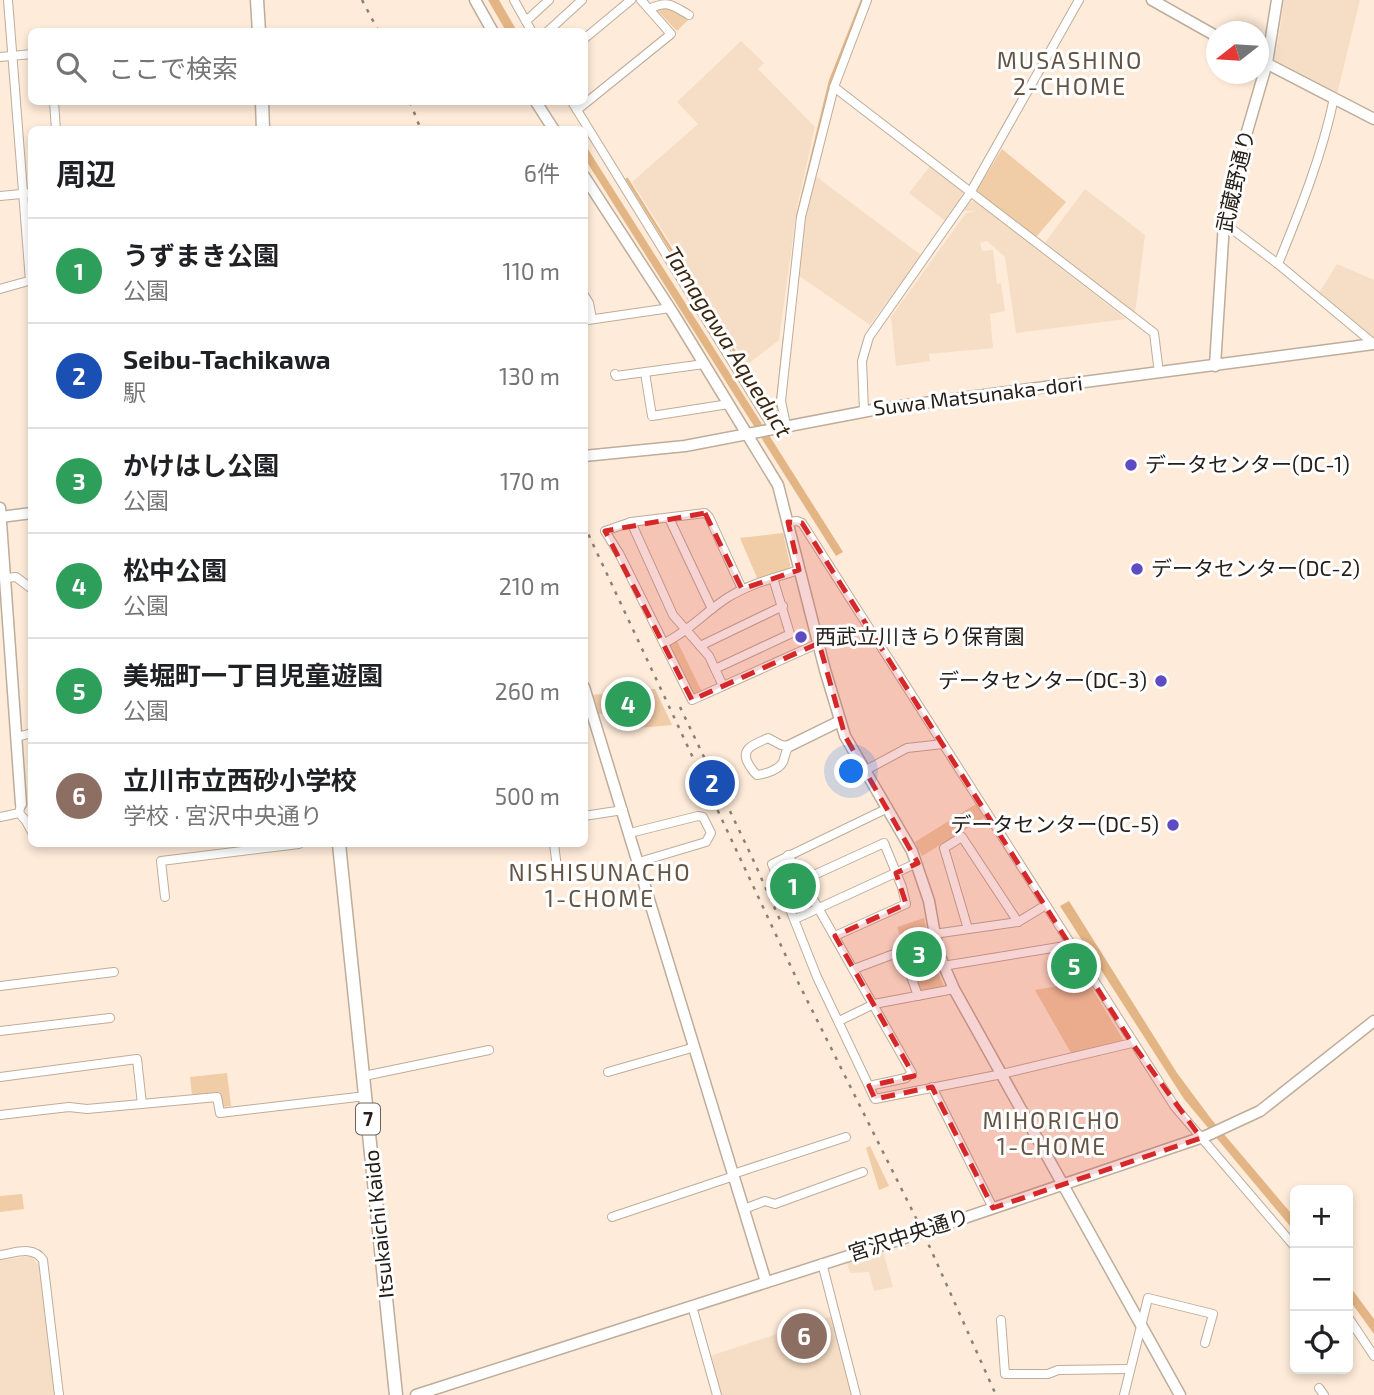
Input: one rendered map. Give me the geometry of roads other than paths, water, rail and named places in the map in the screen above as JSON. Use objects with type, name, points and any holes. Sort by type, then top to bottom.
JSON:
[{"type":"main road","points":[[257,0],[259,28]]},
{"type":"main road","points":[[262,105],[264,126]]},
{"type":"main road","name":"Itsukaichi Kaido","points":[[340,847],[396,1395]]},
{"type":"street","points":[[8,0],[28,215]]},
{"type":"street","points":[[475,0],[491,28]]},
{"type":"street","points":[[514,0],[530,28]]},
{"type":"street","points":[[526,21],[548,0]]},
{"type":"street","points":[[551,28],[582,0]]},
{"type":"street","points":[[588,36],[631,0]]},
{"type":"street","points":[[588,102],[671,34],[641,0]]},
{"type":"street","points":[[786,425],[781,401],[801,218],[834,87],[860,8],[867,0]]},
{"type":"street","points":[[864,411],[862,361],[869,337],[970,193],[1079,0]]},
{"type":"street","points":[[1152,0],[1206,30]]},
{"type":"street","name":"武蔵野通り","points":[[1269,35],[1277,0]]},
{"type":"street","points":[[649,9],[660,2],[668,3],[689,16]]},
{"type":"street","points":[[0,57],[28,54]]},
{"type":"street","points":[[1269,64],[1374,119]]},
{"type":"street","name":"武蔵野通り","points":[[1215,366],[1224,223],[1257,84]]},
{"type":"street","points":[[834,87],[1154,333],[1159,373]]},
{"type":"street","points":[[1278,264],[1318,158],[1334,99]]},
{"type":"street","points":[[54,105],[56,126]]},
{"type":"street","points":[[538,105],[551,126]]},
{"type":"street","points":[[574,105],[587,126]]},
{"type":"street","points":[[578,110],[584,105]]},
{"type":"street","points":[[588,127],[761,430],[840,722],[850,747],[888,808],[917,863],[929,901],[943,966],[1180,1395]]},
{"type":"street","points":[[588,182],[729,404],[761,430]]},
{"type":"street","points":[[0,196],[27,193]]},
{"type":"street","points":[[1224,223],[1374,344]]},
{"type":"street","points":[[0,289],[28,281]]},
{"type":"street","points":[[588,301],[590,320],[670,308]]},
{"type":"street","name":"Suwa Matsunaka-dori","points":[[588,456],[685,446],[864,411],[1374,344]]},
{"type":"street","points":[[615,374],[704,365]]},
{"type":"street","points":[[645,373],[652,416],[729,404]]},
{"type":"street","points":[[0,508],[20,808],[28,824]]},
{"type":"street","points":[[0,517],[28,514]]},
{"type":"street","points":[[742,589],[707,515],[631,522],[605,531],[620,555],[691,700],[819,643]]},
{"type":"street","points":[[669,517],[712,609]]},
{"type":"street","points":[[631,522],[673,615],[700,646],[723,686]]},
{"type":"street","points":[[788,522],[802,523],[1175,1107],[1205,1137],[1290,1241]]},
{"type":"street","points":[[664,643],[687,630],[742,589],[799,570]]},
{"type":"street","points":[[6,578],[16,577],[28,586]]},
{"type":"street","points":[[715,669],[790,634],[773,578]]},
{"type":"street","points":[[700,646],[783,606]]},
{"type":"street","points":[[590,721],[623,810],[766,1282]]},
{"type":"street","points":[[785,748],[840,722]]},
{"type":"street","points":[[17,737],[28,734]]},
{"type":"street","points":[[768,738],[785,748],[782,763],[778,768],[761,775],[753,773],[745,757],[748,748],[768,738]]},
{"type":"street","points":[[866,770],[907,748],[943,744]]},
{"type":"street","points":[[0,817],[20,808]]},
{"type":"street","points":[[888,808],[772,864],[817,977],[875,1099],[1132,1043]]},
{"type":"street","points":[[588,816],[623,810]]},
{"type":"street","points":[[630,833],[698,816],[703,817],[711,833],[706,842],[639,862]]},
{"type":"street","points":[[968,929],[944,848],[962,837],[1018,922]]},
{"type":"street","points":[[803,880],[884,844],[906,904],[835,936]]},
{"type":"street","points":[[165,897],[161,861],[275,847]]},
{"type":"street","points":[[554,847],[558,875]]},
{"type":"street","points":[[788,855],[912,1073],[905,1078],[869,1086]]},
{"type":"street","points":[[795,919],[917,863]]},
{"type":"street","points":[[934,934],[1018,922],[1046,905]]},
{"type":"street","points":[[943,966],[1071,945]]},
{"type":"street","points":[[854,969],[902,951],[918,996]]},
{"type":"street","points":[[0,986],[114,972]]},
{"type":"street","points":[[839,1021],[874,1004],[954,989]]},
{"type":"street","points":[[0,1031],[110,1018]]},
{"type":"street","name":"宮沢中央通り","points":[[416,1395],[1205,1137],[1261,1111],[1374,1021]]},
{"type":"street","points":[[608,1072],[695,1047]]},
{"type":"street","points":[[364,1076],[489,1051]]},
{"type":"street","points":[[0,1077],[137,1059],[142,1104]]},
{"type":"street","points":[[932,1087],[993,1208]]},
{"type":"street","points":[[0,1115],[69,1107],[87,1109],[217,1097],[220,1113],[366,1096]]},
{"type":"street","points":[[612,1217],[842,1141]]},
{"type":"street","points":[[744,1209],[765,1201],[775,1204],[863,1172]]},
{"type":"street","points":[[0,1255],[30,1251],[40,1255],[43,1260],[59,1395]]},
{"type":"street","points":[[822,1263],[856,1395]]},
{"type":"street","points":[[1124,1395],[1149,1298],[1213,1314],[1205,1343]]},
{"type":"street","points":[[692,1306],[717,1395]]},
{"type":"street","points":[[1001,1320],[1005,1374],[1130,1369]]},
{"type":"street","points":[[1353,1324],[1374,1356]]},
{"type":"waterway","points":[[797,217],[830,81],[862,0]]},
{"type":"waterway","name":"Tamagawa Aqueduct","points":[[627,179],[766,402]]},
{"type":"waterway","name":"Tamagawa Aqueduct","points":[[776,412],[784,338]]},
{"type":"railway","points":[[362,0],[377,28]]},
{"type":"railway","points":[[411,105],[419,126]]},
{"type":"railway","points":[[588,534],[799,984],[923,1232],[996,1395]]},
{"type":"railway","points":[[680,707],[780,920]]},
{"type":"place","name":"データセンター(DC-1)","points":[[1131,465]]},
{"type":"place","name":"データセンター(DC-2)","points":[[1137,569]]},
{"type":"place","name":"西武立川きらり保育園","points":[[801,637]]},
{"type":"place","name":"データセンター(DC-3)","points":[[1161,681]]},
{"type":"place","name":"松中公園","points":[[628,704]]},
{"type":"place","name":"Seibu-Tachikawa","points":[[712,783]]},
{"type":"place","name":"データセンター(DC-5)","points":[[1173,825]]},
{"type":"place","name":"うずまき公園","points":[[793,886]]},
{"type":"place","name":"かけはし公園","points":[[919,954]]},
{"type":"place","name":"美堀町一丁目児童遊園","points":[[1074,966]]},
{"type":"place","name":"立川市立西砂小学校","points":[[804,1336]]},
{"type":"district","name":"MUSASHINO 2-CHOME","points":[[1070,74]]},
{"type":"district","name":"NISHISUNACHO 1-CHOME","points":[[600,886]]},
{"type":"district","name":"MIHORICHO 1-CHOME","points":[[1052,1134]]}]
